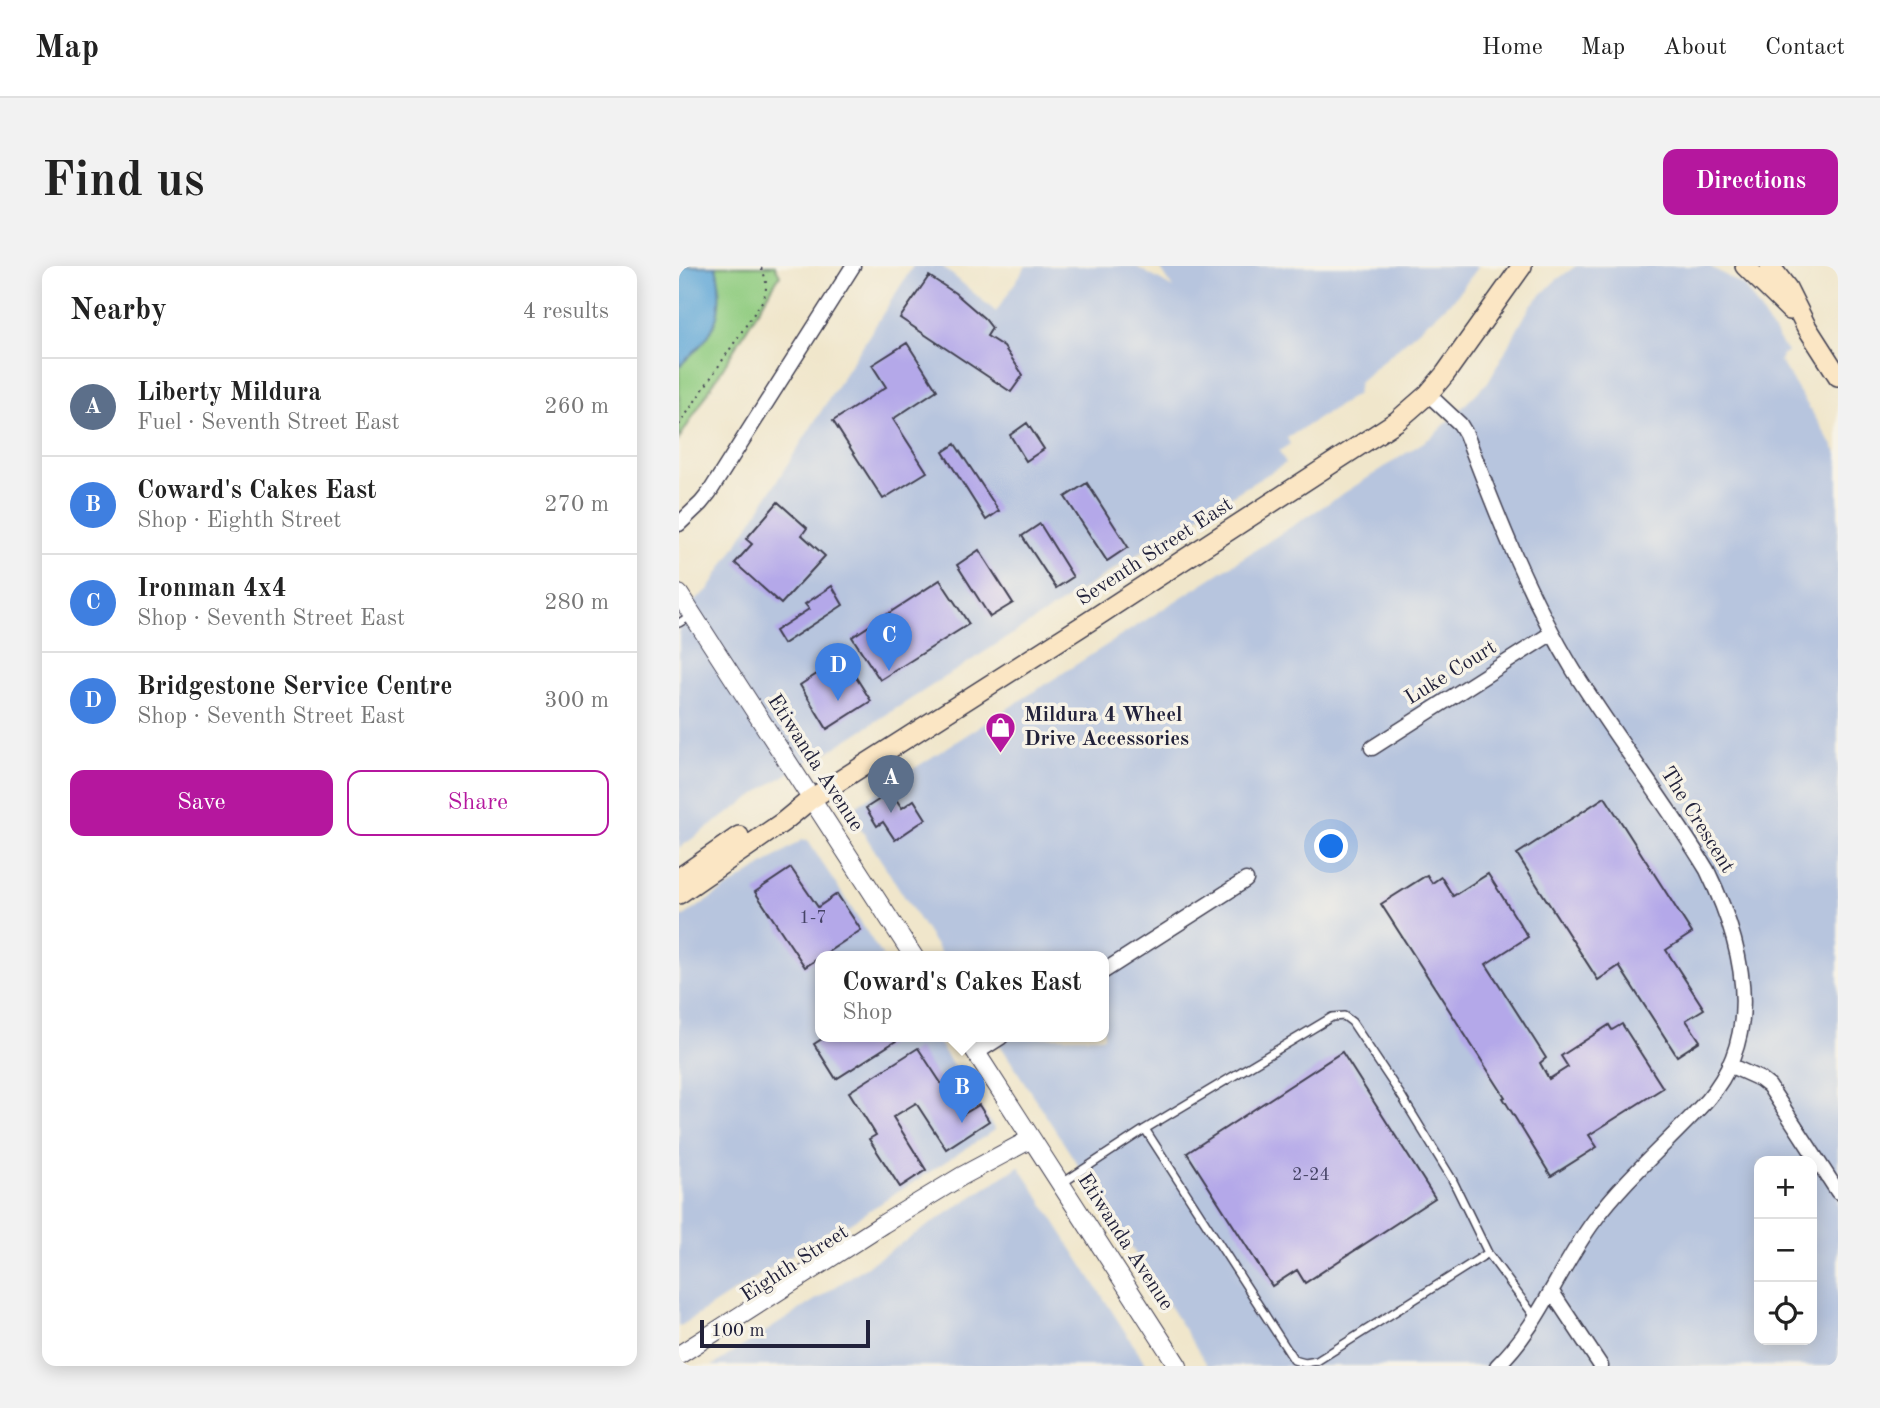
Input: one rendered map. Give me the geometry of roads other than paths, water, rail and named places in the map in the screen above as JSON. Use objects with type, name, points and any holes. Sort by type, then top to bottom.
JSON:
[{"type":"main road","name":"Seventh Street East","points":[[811,799],[1397,421],[1428,394],[1522,266]]},
{"type":"main road","name":"Seventh Street East","points":[[1493,309],[1538,266]]},
{"type":"main road","points":[[1745,266],[1805,326],[1836,368]]},
{"type":"main road","points":[[1770,266],[1787,288],[1805,326]]},
{"type":"main road","points":[[679,878],[771,814],[789,805],[811,799]]},
{"type":"main road","points":[[679,894],[783,822],[811,799]]},
{"type":"street","points":[[679,524],[694,512],[709,493],[853,266]]},
{"type":"street","name":"The Crescent","points":[[1428,394],[1460,424],[1466,434],[1492,503],[1552,633],[1588,692],[1690,842],[1723,902],[1744,982],[1742,1023],[1729,1065],[1708,1099],[1616,1193],[1592,1223],[1526,1332],[1497,1366]]},
{"type":"street","name":"Etiwanda Avenue","points":[[679,594],[686,619],[811,799],[909,951]]},
{"type":"street","name":"Luke Court","points":[[1372,748],[1552,633]]},
{"type":"street","points":[[1109,968],[1246,880]]},
{"type":"street","name":"Etiwanda Avenue","points":[[969,1042],[1178,1366]]},
{"type":"street","points":[[976,1053],[993,1042]]},
{"type":"street","points":[[1729,1065],[1769,1086],[1838,1192]]},
{"type":"street","name":"Eighth Street","points":[[680,1366],[874,1240],[932,1196],[1028,1133]]},
{"type":"street","name":"Eighth Street","points":[[679,1355],[883,1224],[932,1196]]},
{"type":"street","points":[[1552,1292],[1601,1366]]},
{"type":"lane","points":[[1061,1184],[1145,1129],[1332,1017],[1344,1016],[1352,1022],[1402,1097],[1452,1179],[1488,1254],[1535,1317]]},
{"type":"lane","points":[[1145,1129],[1294,1360],[1305,1363],[1317,1361],[1488,1254]]},
{"type":"water","points":[[679,266],[716,266],[719,291],[714,326],[679,367]]},
{"type":"place","name":"Ironman 4x4","points":[[889,671]]},
{"type":"place","name":"Bridgestone Service Centre","points":[[838,701]]},
{"type":"place","name":"Mildura 4 Wheel Drive Accessories","points":[[1001,754]]},
{"type":"place","name":"Liberty Mildura","points":[[891,813]]},
{"type":"place","name":"Coward's Cakes East","points":[[962,1123]]}]
